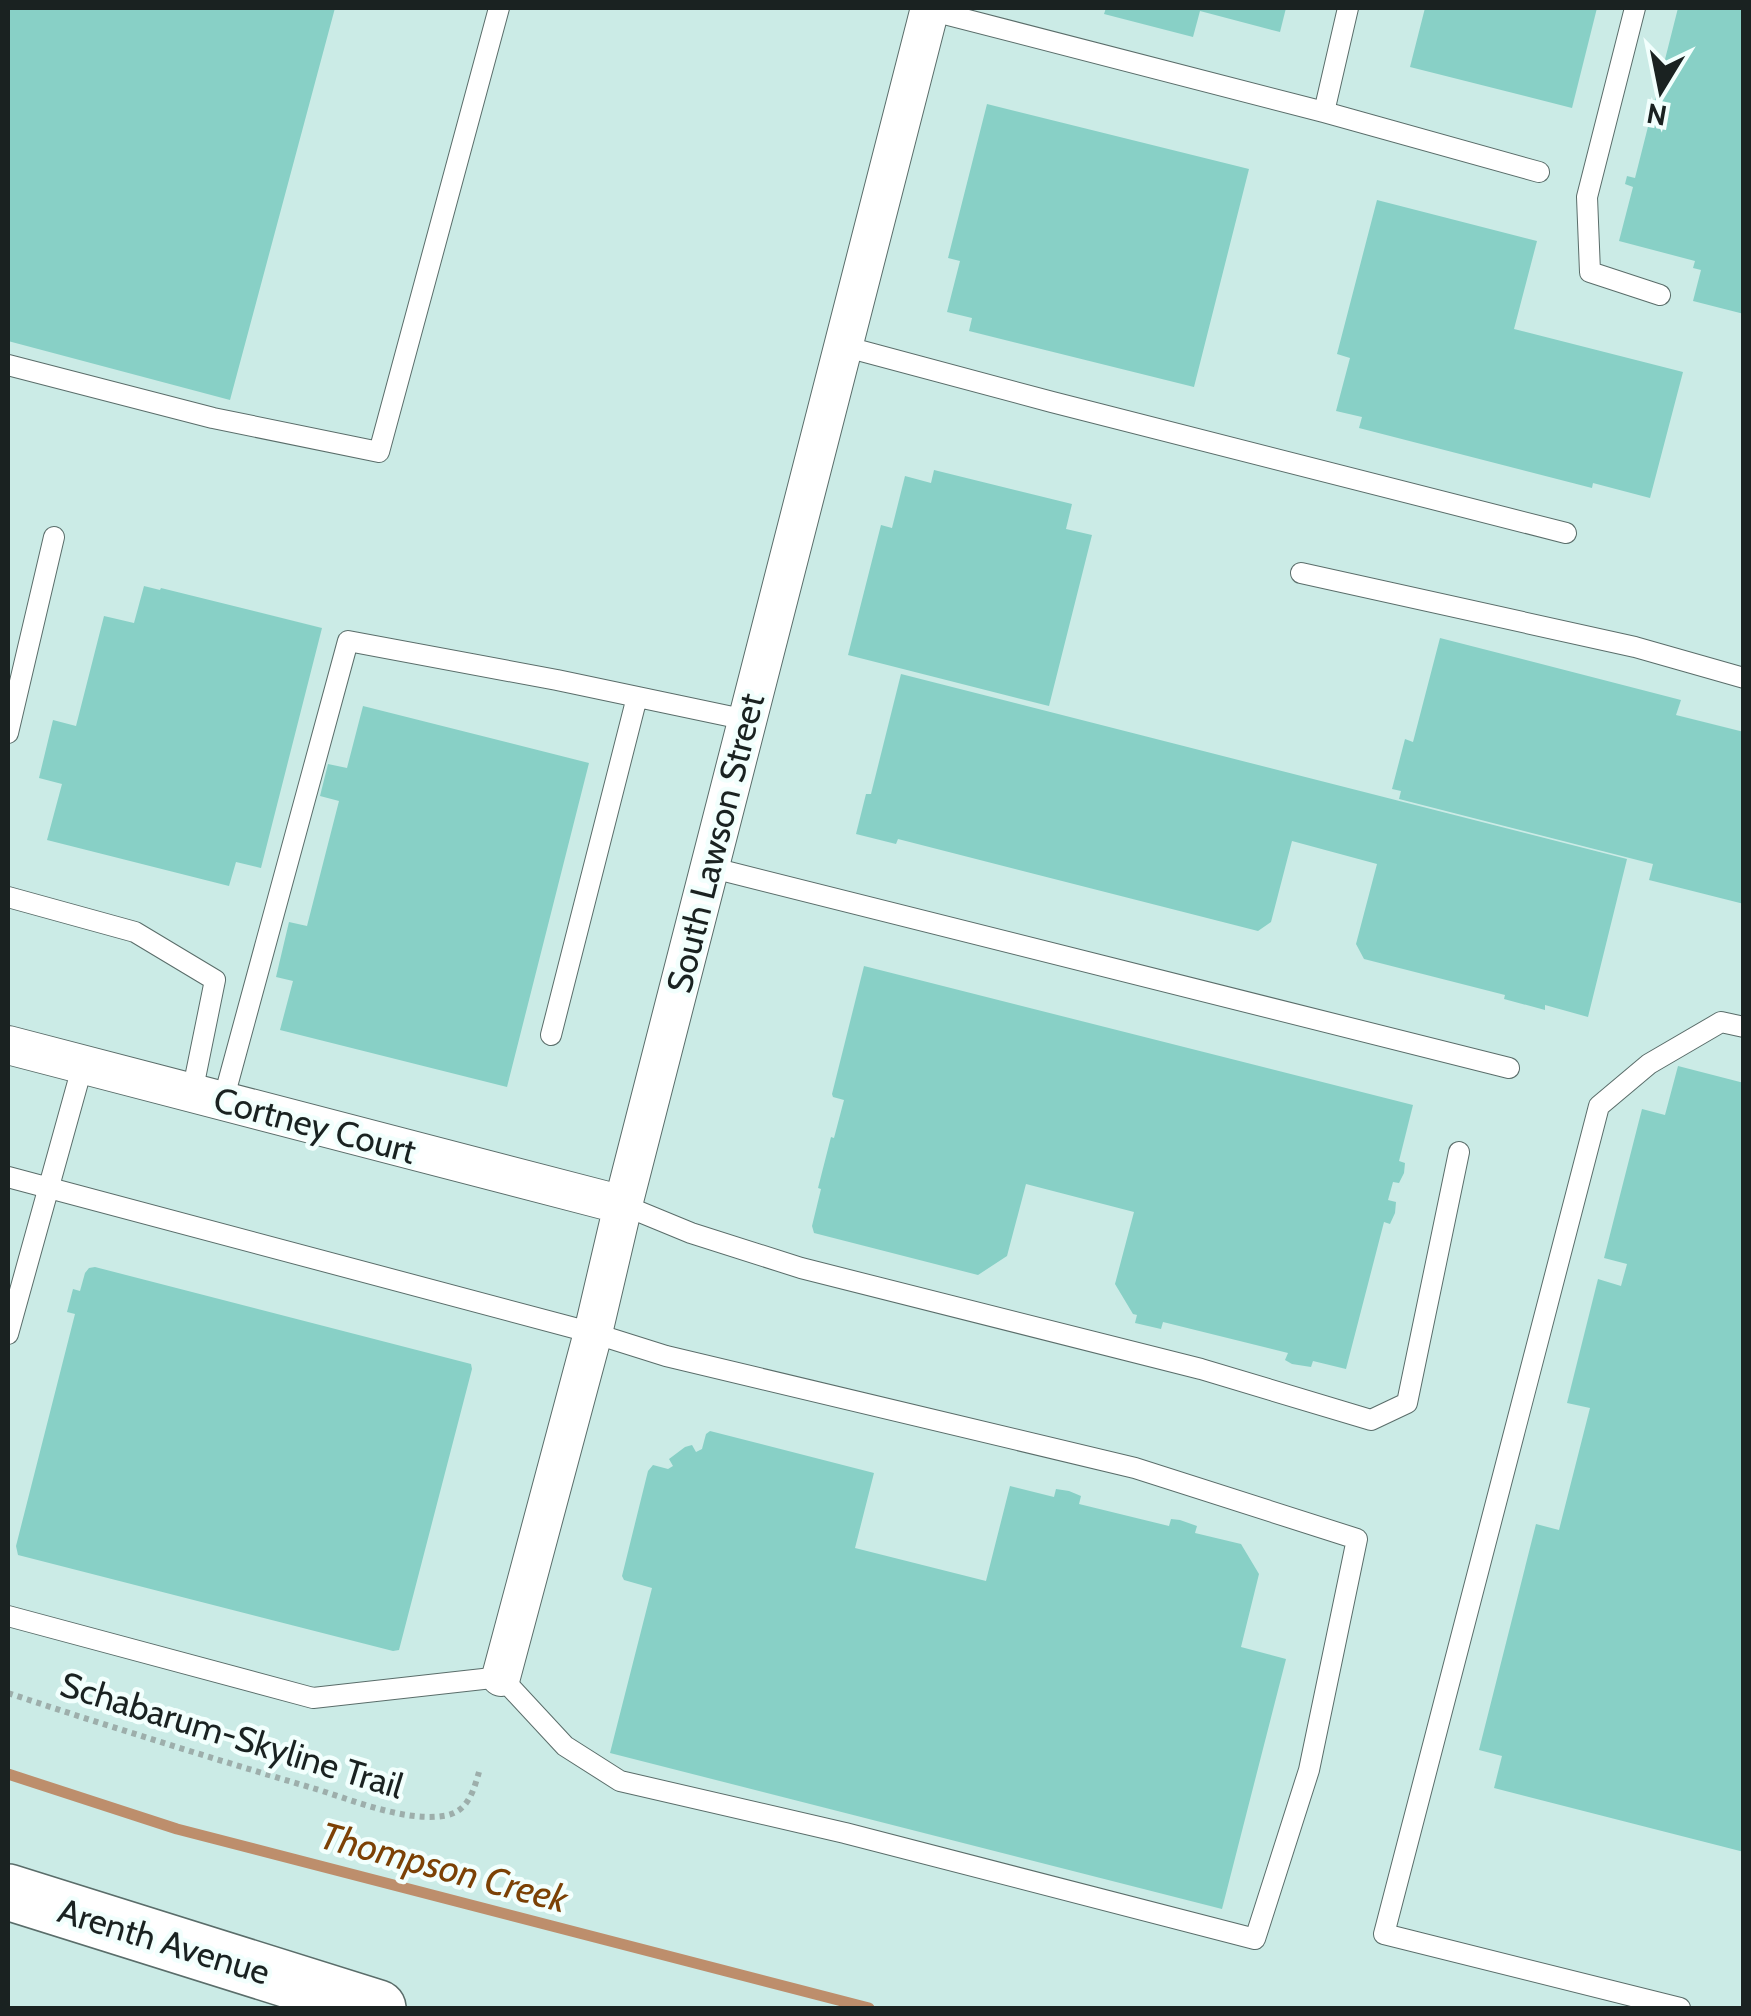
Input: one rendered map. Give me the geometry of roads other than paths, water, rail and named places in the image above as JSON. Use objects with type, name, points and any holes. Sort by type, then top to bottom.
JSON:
[{"type":"street","name":"South Lawson Street","points":[[500,1678],[593,1333],[929,9]]},
{"type":"street","name":"Cortney Court","points":[[8,1044],[623,1205]]},
{"type":"street","name":"Arenth Avenue","points":[[8,1892],[283,1987],[378,2008]]},
{"type":"lane","points":[[8,365],[212,418],[379,452],[499,8]]},
{"type":"lane","points":[[1324,112],[1348,8]]},
{"type":"lane","points":[[1635,8],[1587,197],[1590,272],[1660,294]]},
{"type":"lane","points":[[929,9],[1540,172]]},
{"type":"lane","points":[[843,346],[1566,533]]},
{"type":"lane","points":[[8,732],[54,537]]},
{"type":"lane","points":[[1300,573],[1635,647],[1744,678]]},
{"type":"lane","points":[[208,1097],[348,642],[558,680],[746,720]]},
{"type":"lane","points":[[550,1035],[637,697]]},
{"type":"lane","points":[[709,867],[1509,1068]]},
{"type":"lane","points":[[8,897],[135,932],[215,980],[208,1097]]},
{"type":"lane","points":[[1680,2008],[1384,1934],[1599,1106],[1649,1064],[1721,1022],[1744,1027]]},
{"type":"lane","points":[[8,1334],[83,1064]]},
{"type":"lane","points":[[623,1205],[691,1234],[801,1268],[1200,1369],[1370,1420],[1407,1402],[1459,1152]]},
{"type":"lane","points":[[8,1177],[593,1333],[666,1356],[1135,1468],[1357,1539],[1310,1770],[1256,1940],[845,1833],[620,1781],[565,1746],[500,1678],[313,1698],[8,1616]]},
{"type":"waterway","name":"Thompson Creek","points":[[8,1774],[177,1829],[869,2008]]}]
